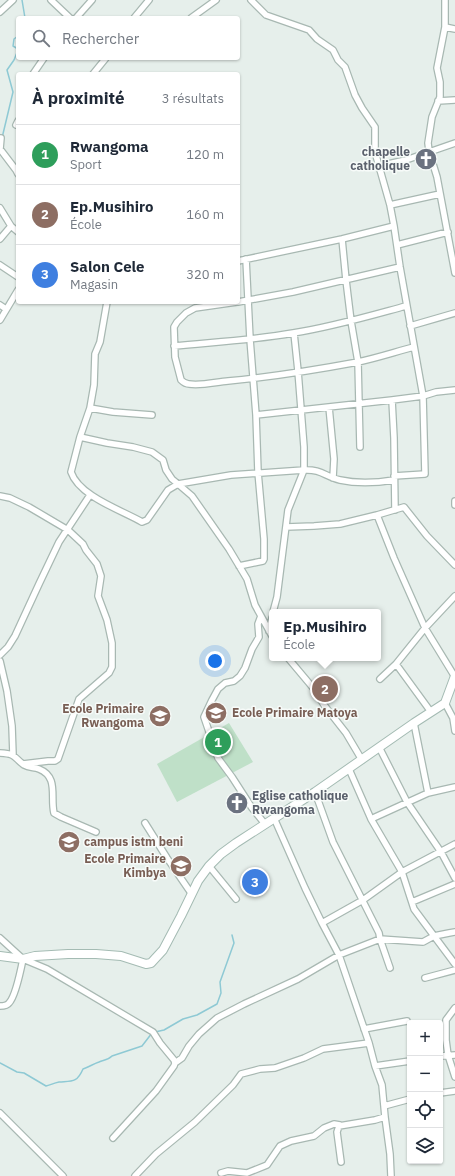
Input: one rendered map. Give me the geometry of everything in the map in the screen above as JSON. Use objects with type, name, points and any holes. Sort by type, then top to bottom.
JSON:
[{"type":"street","points":[[0,12],[13,0]]},
{"type":"street","points":[[51,0],[68,16]]},
{"type":"street","points":[[78,16],[92,0]]},
{"type":"street","points":[[136,16],[149,0]]},
{"type":"street","points":[[194,16],[216,0]]},
{"type":"street","points":[[107,304],[100,342],[95,354],[94,385],[90,408],[80,437],[71,472],[72,476],[81,488],[90,495],[144,522],[168,490],[178,484],[258,472],[304,470],[315,470],[333,478],[358,483],[378,483],[394,478],[425,474],[423,396],[406,306],[390,205],[375,152],[375,127],[362,108],[345,67],[338,60],[333,50],[317,40],[309,30],[266,15],[251,0]]},
{"type":"street","points":[[445,0],[445,27],[437,64],[440,97],[430,124],[428,143],[429,152],[437,177],[455,273]]},
{"type":"street","points":[[445,27],[455,29]]},
{"type":"street","points":[[34,72],[43,60]]},
{"type":"street","points":[[95,72],[104,60]]},
{"type":"street","points":[[438,101],[455,100]]},
{"type":"street","points":[[0,138],[2,138],[0,149],[16,170]]},
{"type":"street","points":[[379,166],[406,160],[455,143]]},
{"type":"street","points":[[390,205],[440,194]]},
{"type":"street","points":[[0,208],[11,226],[16,230]]},
{"type":"street","points":[[0,239],[11,226]]},
{"type":"street","points":[[240,260],[342,239],[394,226]]},
{"type":"street","points":[[397,245],[448,232]]},
{"type":"street","points":[[342,239],[351,321],[358,362],[360,447]]},
{"type":"street","points":[[239,566],[263,561],[264,559],[246,259]]},
{"type":"street","points":[[0,265],[16,277]]},
{"type":"street","points":[[240,302],[346,280],[400,267]]},
{"type":"street","points":[[0,320],[16,293]]},
{"type":"street","points":[[223,304],[201,307],[186,313],[176,322],[174,327],[175,357],[181,380],[187,384],[253,378],[358,362],[414,347]]},
{"type":"street","points":[[0,305],[6,309]]},
{"type":"street","points":[[174,346],[250,339],[294,333],[351,321],[406,306]]},
{"type":"street","points":[[410,326],[455,313]]},
{"type":"street","points":[[275,609],[288,510],[304,470],[304,447],[294,333]]},
{"type":"street","points":[[256,415],[392,400],[455,390]]},
{"type":"street","points":[[392,400],[394,438],[394,510]]},
{"type":"street","points":[[329,407],[334,459],[333,478]]},
{"type":"street","points":[[90,408],[113,412],[152,415]]},
{"type":"street","points":[[80,437],[152,452],[163,460],[166,470],[172,479],[192,496],[229,549],[247,579],[255,605],[269,630]]},
{"type":"street","points":[[0,655],[8,647],[15,636],[59,542],[90,495]]},
{"type":"street","points":[[0,496],[10,498],[29,507],[68,530],[83,544],[97,564],[101,576],[98,596],[107,620],[112,643],[112,667],[109,673],[79,700],[58,759],[55,761],[23,764]]},
{"type":"street","points":[[286,527],[340,524],[404,507],[427,536],[455,565]]},
{"type":"street","points":[[24,959],[35,956],[96,954],[121,956],[146,964],[151,963],[163,950],[198,881],[209,866],[221,854],[236,842],[315,792],[445,703],[455,676],[425,628],[377,515]]},
{"type":"street","points":[[380,679],[396,664],[425,628],[455,596]]},
{"type":"street","points":[[261,616],[258,624],[258,637],[245,668],[240,676],[234,681],[225,683],[218,690],[204,717],[218,758],[252,808],[265,824]]},
{"type":"street","points":[[0,661],[7,691],[12,726],[13,755]]},
{"type":"street","points":[[291,661],[314,689],[324,705],[346,733],[362,760]]},
{"type":"street","points":[[396,664],[431,712]]},
{"type":"street","points":[[445,703],[452,718],[455,731]]},
{"type":"street","points":[[414,723],[428,793]]},
{"type":"street","points":[[379,747],[407,802],[441,852],[455,878]]},
{"type":"street","points":[[0,753],[13,755],[28,767],[39,769],[49,776],[53,788],[53,811],[56,814],[96,832]]},
{"type":"street","points":[[349,769],[371,819],[402,872],[414,909],[455,964]]},
{"type":"street","points":[[371,819],[428,793],[455,787]]},
{"type":"street","points":[[315,792],[333,842],[379,933],[390,968]]},
{"type":"street","points":[[274,818],[305,888],[340,955],[369,1043],[382,1085],[391,1176]]},
{"type":"street","points":[[145,823],[191,893]]},
{"type":"street","points":[[322,923],[363,900],[402,872],[455,844]]},
{"type":"street","points":[[209,866],[236,898]]},
{"type":"street","points":[[412,902],[455,884]]},
{"type":"street","points":[[113,1138],[142,1108],[156,1091],[175,1063],[182,1058],[189,1046],[199,1034],[217,1018],[298,978],[340,955],[380,939],[423,942],[434,936],[455,932]]},
{"type":"street","points":[[0,938],[24,959]]},
{"type":"street","points":[[0,956],[24,959],[47,969],[153,1032],[175,1063]]},
{"type":"street","points":[[0,1006],[5,1006],[10,1003],[24,959]]},
{"type":"street","points":[[425,978],[455,970]]},
{"type":"street","points":[[455,1008],[446,1020],[448,1055],[455,1077]]},
{"type":"street","points":[[364,1029],[407,1021]]},
{"type":"street","points":[[135,1176],[156,1154],[195,1122],[233,1085],[241,1074],[260,1069],[275,1068],[304,1058],[323,1049],[369,1043]]},
{"type":"street","points":[[443,1056],[455,1056]]},
{"type":"street","points":[[375,1066],[407,1061]]},
{"type":"street","points":[[443,1093],[455,1091]]},
{"type":"street","points":[[384,1106],[407,1100]]},
{"type":"street","points":[[0,1113],[63,1176]]},
{"type":"street","points":[[221,1173],[228,1171],[247,1175],[267,1165],[280,1146],[291,1141],[314,1136],[324,1128],[334,1124],[340,1126],[384,1117]]},
{"type":"street","points":[[340,1126],[338,1126],[337,1132],[341,1162]]},
{"type":"green space","points":[[229,723],[253,762],[177,802],[157,764]]},
{"type":"waterway","points":[[22,0],[25,16]]},
{"type":"waterway","points":[[16,38],[14,39],[13,46],[16,48]]},
{"type":"waterway","points":[[2,138],[13,92],[7,70],[16,55]]},
{"type":"waterway","points":[[155,1032],[164,1030],[183,1019],[197,1015],[217,1004],[221,993],[220,982],[234,943],[232,935]]},
{"type":"waterway","points":[[0,1063],[17,1072],[24,1073],[46,1086],[74,1080],[79,1077],[83,1069],[112,1056],[142,1046],[152,1033]]},
{"type":"place","name":"chapelle catholique","points":[[426,159]]},
{"type":"place","name":"Ep.Musihiro","points":[[325,689]]},
{"type":"place","name":"Ecole Primaire Matoya","points":[[216,713]]},
{"type":"place","name":"Ecole Primaire Rwangoma","points":[[160,716]]},
{"type":"place","name":"Rwangoma","points":[[218,742]]},
{"type":"place","name":"Eglise catholique Rwangoma","points":[[237,803]]},
{"type":"place","name":"campus istm beni","points":[[69,842]]},
{"type":"place","name":"Ecole Primaire Kimbya","points":[[181,866]]},
{"type":"place","name":"Salon Cele","points":[[255,882]]}]
